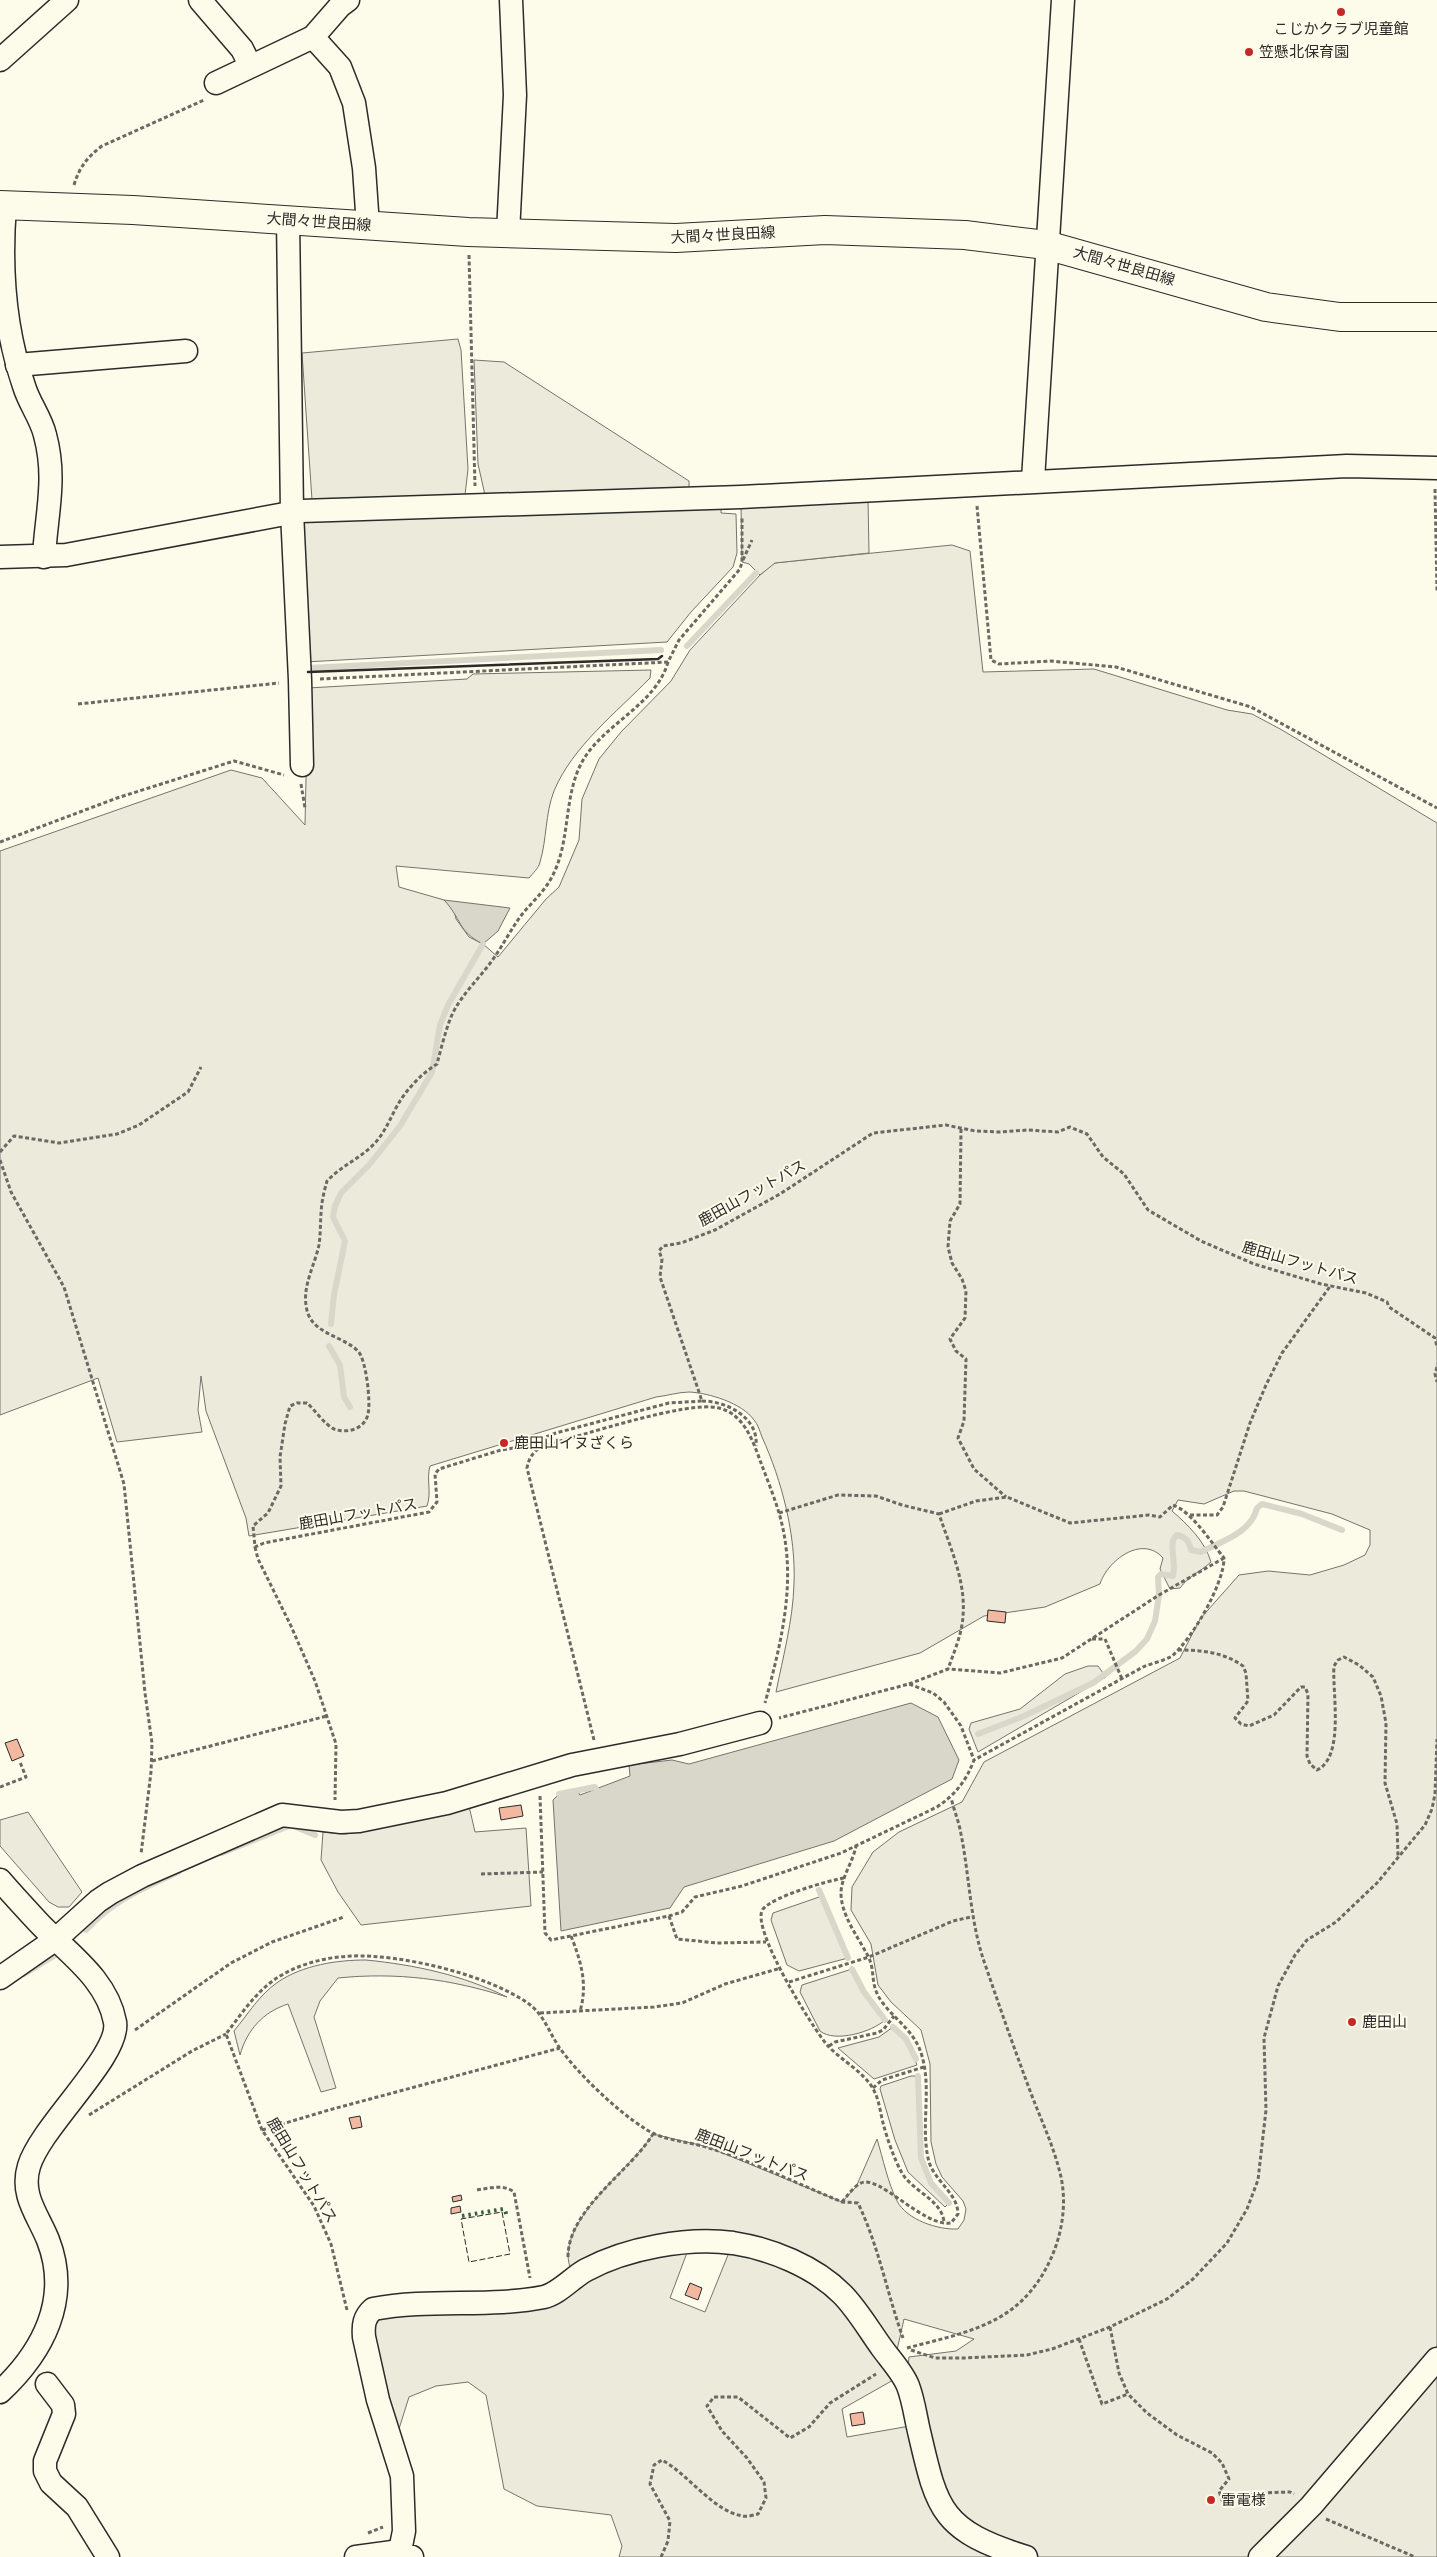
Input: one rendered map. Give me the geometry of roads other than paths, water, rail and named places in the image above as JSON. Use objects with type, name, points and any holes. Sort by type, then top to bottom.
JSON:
[{"type":"main road","name":"大間々世良田線","points":[[2,206],[288,219],[468,232],[676,238],[825,230],[965,235],[1046,245],[1266,307],[1340,318],[1437,317]]},
{"type":"street","points":[[0,60],[67,0]]},
{"type":"street","points":[[200,0],[242,49],[250,65]]},
{"type":"street","points":[[508,233],[515,95],[511,0]]},
{"type":"street","points":[[1033,480],[1046,245],[1063,0]]},
{"type":"street","points":[[216,83],[250,65],[313,37],[341,2]]},
{"type":"street","points":[[313,37],[340,67],[354,103],[364,168],[368,226]]},
{"type":"street","points":[[2,206],[3,298],[17,366],[24,388],[46,435],[48,450],[52,499],[44,557]]},
{"type":"street","points":[[288,219],[292,512],[300,680],[297,771]]},
{"type":"street","points":[[17,366],[186,351]]},
{"type":"street","points":[[0,558],[66,555],[292,512],[976,485],[1033,480],[1347,466],[1436,468]]},
{"type":"street","points":[[0,1978],[56,1939],[98,1901],[142,1876],[282,1815],[359,1821],[447,1803],[572,1765],[680,1744],[684,1751],[693,1752],[761,1730]]},
{"type":"street","points":[[0,1880],[87,1970],[109,2001],[116,2023],[114,2040],[95,2070],[39,2143],[29,2167],[26,2178],[28,2196],[53,2257],[56,2279],[54,2305],[46,2331],[33,2357],[0,2392]]},
{"type":"street","points":[[356,2557],[406,2554],[402,2476],[378,2400],[364,2337],[365,2320],[373,2309],[397,2304],[530,2300],[548,2296],[572,2278],[613,2257],[650,2248],[712,2242],[733,2244],[759,2250],[800,2265],[842,2294],[900,2356],[929,2478],[940,2506],[953,2523],[978,2539],[1026,2557]]},
{"type":"street","points":[[1260,2557],[1311,2506],[1437,2359]]},
{"type":"street","points":[[47,2384],[63,2404],[64,2414],[45,2460],[50,2483],[77,2507],[108,2557]]},
{"type":"waterway","points":[[687,646],[756,573]]},
{"type":"waterway","points":[[309,668],[661,650]]},
{"type":"waterway","points":[[331,1324],[334,1295],[345,1241],[333,1217],[335,1206],[341,1193],[369,1165],[400,1126],[432,1072],[440,1025],[448,1005],[483,944]]},
{"type":"waterway","points":[[329,1346],[340,1365],[344,1397],[350,1407]]},
{"type":"waterway","points":[[978,1734],[1024,1716],[1093,1683],[1136,1651],[1147,1639],[1155,1621],[1159,1595],[1158,1577],[1161,1574],[1173,1576],[1172,1548],[1174,1538],[1177,1535],[1187,1540],[1191,1550],[1201,1552],[1242,1530],[1249,1524],[1257,1508],[1262,1504],[1302,1514],[1342,1530]]},
{"type":"waterway","points":[[559,1794],[595,1787],[599,1795]]},
{"type":"waterway","points":[[222,1853],[291,1825],[315,1835]]},
{"type":"waterway","points":[[86,1930],[117,1903],[178,1872]]},
{"type":"waterway","points":[[819,1890],[848,1958]]},
{"type":"waterway","points":[[24,1974],[57,1954]]},
{"type":"waterway","points":[[852,1969],[864,1992],[885,2020]]},
{"type":"waterway","points":[[893,2027],[906,2039],[916,2059]]},
{"type":"waterway","points":[[918,2076],[921,2158],[931,2183],[949,2203]]},
{"type":"place","name":"こじかクラブ児童館","points":[[1341,12]]},
{"type":"place","name":"笠懸北保育園","points":[[1249,52]]},
{"type":"place","name":"鹿田山イヌざくら","points":[[504,1443]]},
{"type":"place","name":"鹿田山","points":[[1352,2022]]},
{"type":"place","name":"雷電様","points":[[1211,2500]]}]
